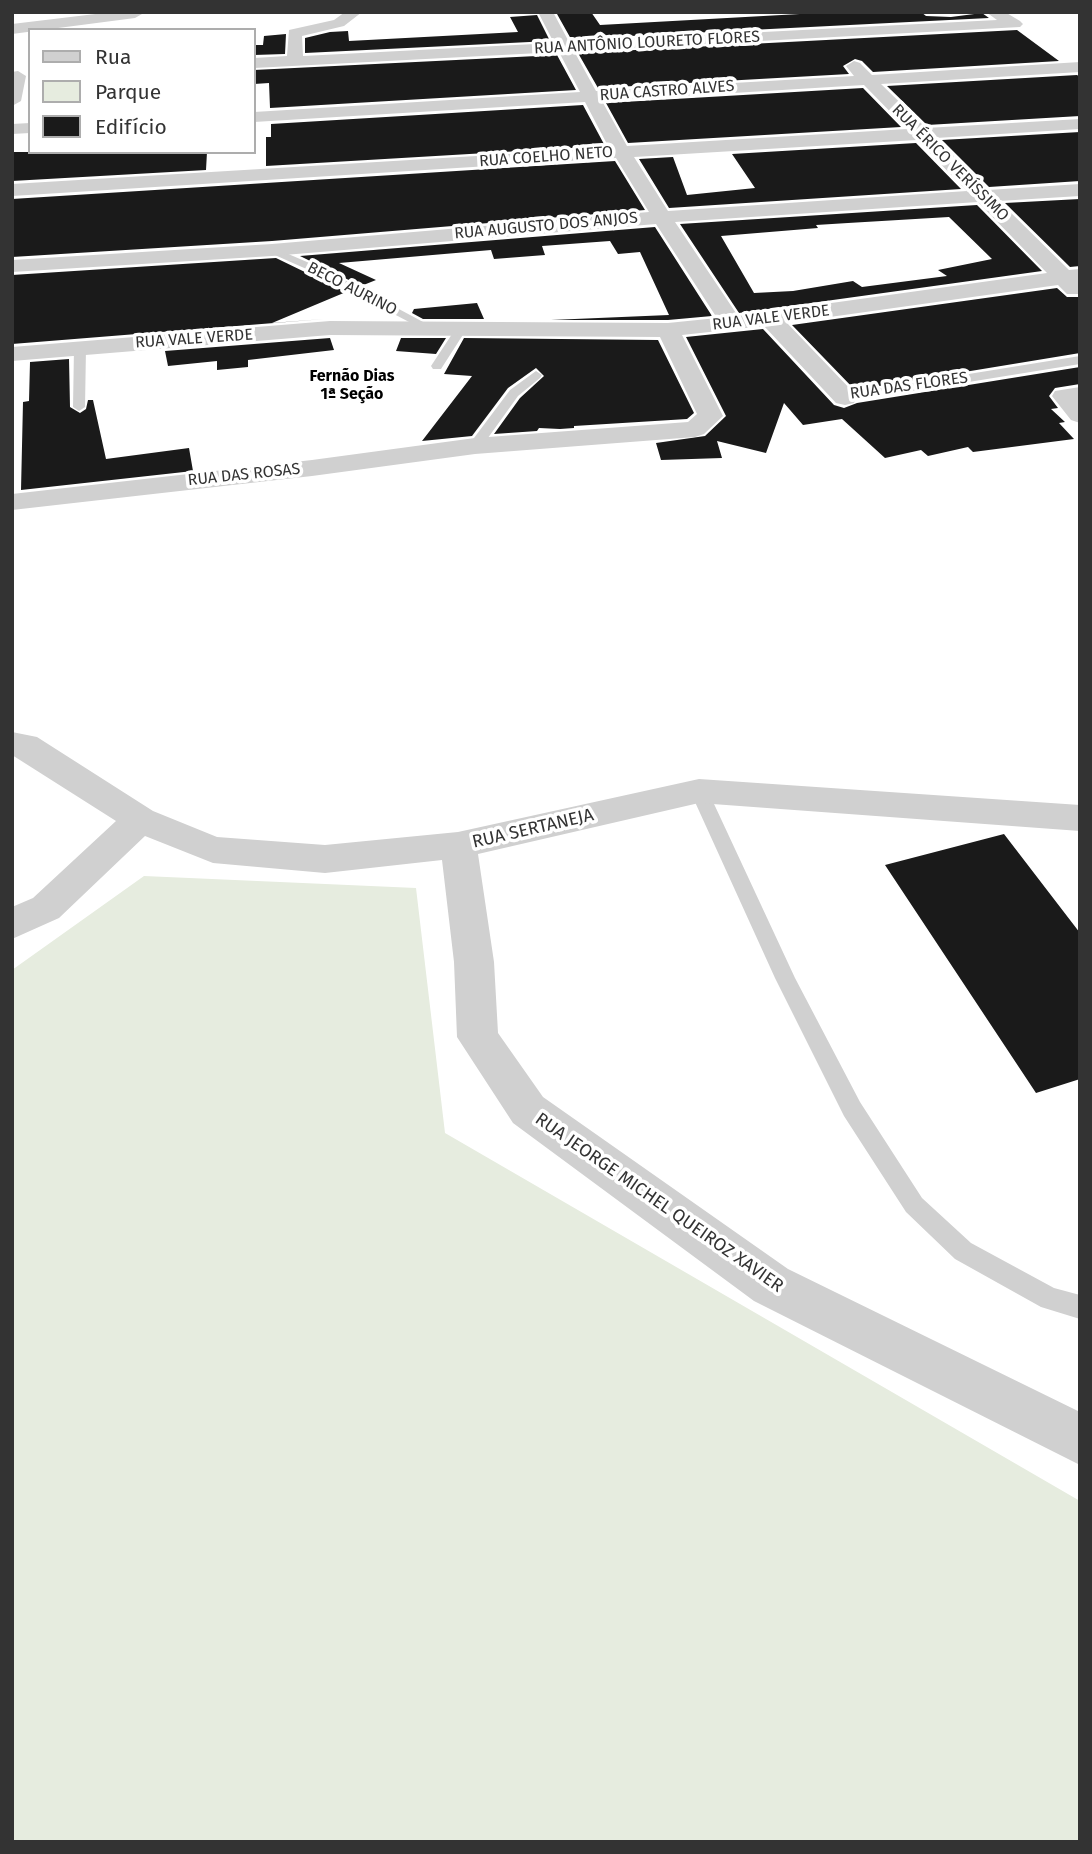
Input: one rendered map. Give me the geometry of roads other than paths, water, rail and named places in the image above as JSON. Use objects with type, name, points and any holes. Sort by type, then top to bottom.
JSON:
[{"type":"street","points":[[295,61],[294,33],[339,23],[355,12]]},
{"type":"street","points":[[545,12],[621,152],[732,323]]},
{"type":"street","name":"RUA ANTÔNIO LOURETO FLORES","points":[[256,63],[822,32],[1021,27],[993,12]]},
{"type":"street","points":[[12,29],[82,17],[135,14]]},
{"type":"street","name":"RUA ÉRICO VERÍSSIMO","points":[[822,32],[865,79],[1071,276],[1080,292]]},
{"type":"street","points":[[1059,52],[1080,67]]},
{"type":"street","name":"RUA CASTRO ALVES","points":[[256,117],[1080,67]]},
{"type":"street","points":[[12,101],[20,76]]},
{"type":"street","points":[[307,114],[319,172]]},
{"type":"street","name":"RUA COELHO NETO","points":[[12,190],[1080,124]]},
{"type":"street","name":"RUA AUGUSTO DOS ANJOS","points":[[12,266],[272,250],[663,216],[1080,190]]},
{"type":"street","name":"RUA VALE VERDE","points":[[12,354],[330,328],[668,330],[770,319],[1071,276]]},
{"type":"street","name":"RUA DAS FLORES","points":[[770,319],[845,398]]},
{"type":"street","name":"RUA DAS ROSAS","points":[[12,502],[312,468],[475,446],[695,429],[710,416],[668,330]]},
{"type":"street","points":[[1080,394],[1064,396],[1080,415]]},
{"type":"street","name":"RUA SERTANEJA","points":[[12,743],[25,745],[140,820],[213,850],[326,859],[458,845],[699,791],[1080,818]]},
{"type":"street","points":[[12,924],[46,908],[140,820]]},
{"type":"street","name":"RUA JEORGE MICHEL QUEIROZ XAVIER","points":[[458,845],[474,962],[478,1037],[527,1110],[771,1285],[1080,1439]]},
{"type":"lane","name":"BECO AURINO","points":[[272,250],[324,273],[432,330]]},
{"type":"lane","points":[[437,366],[460,330]]},
{"type":"lane","points":[[79,407],[80,348]]},
{"type":"lane","name":"RUA DAS FLORES","points":[[845,398],[1080,360]]},
{"type":"lane","points":[[475,446],[514,393],[536,375]]},
{"type":"lane","points":[[699,791],[785,978],[852,1109],[914,1205],[963,1251],[1050,1299],[1080,1307]]},
{"type":"district","name":"Fernão Dias 1ª Seção","points":[[352,386]]}]
